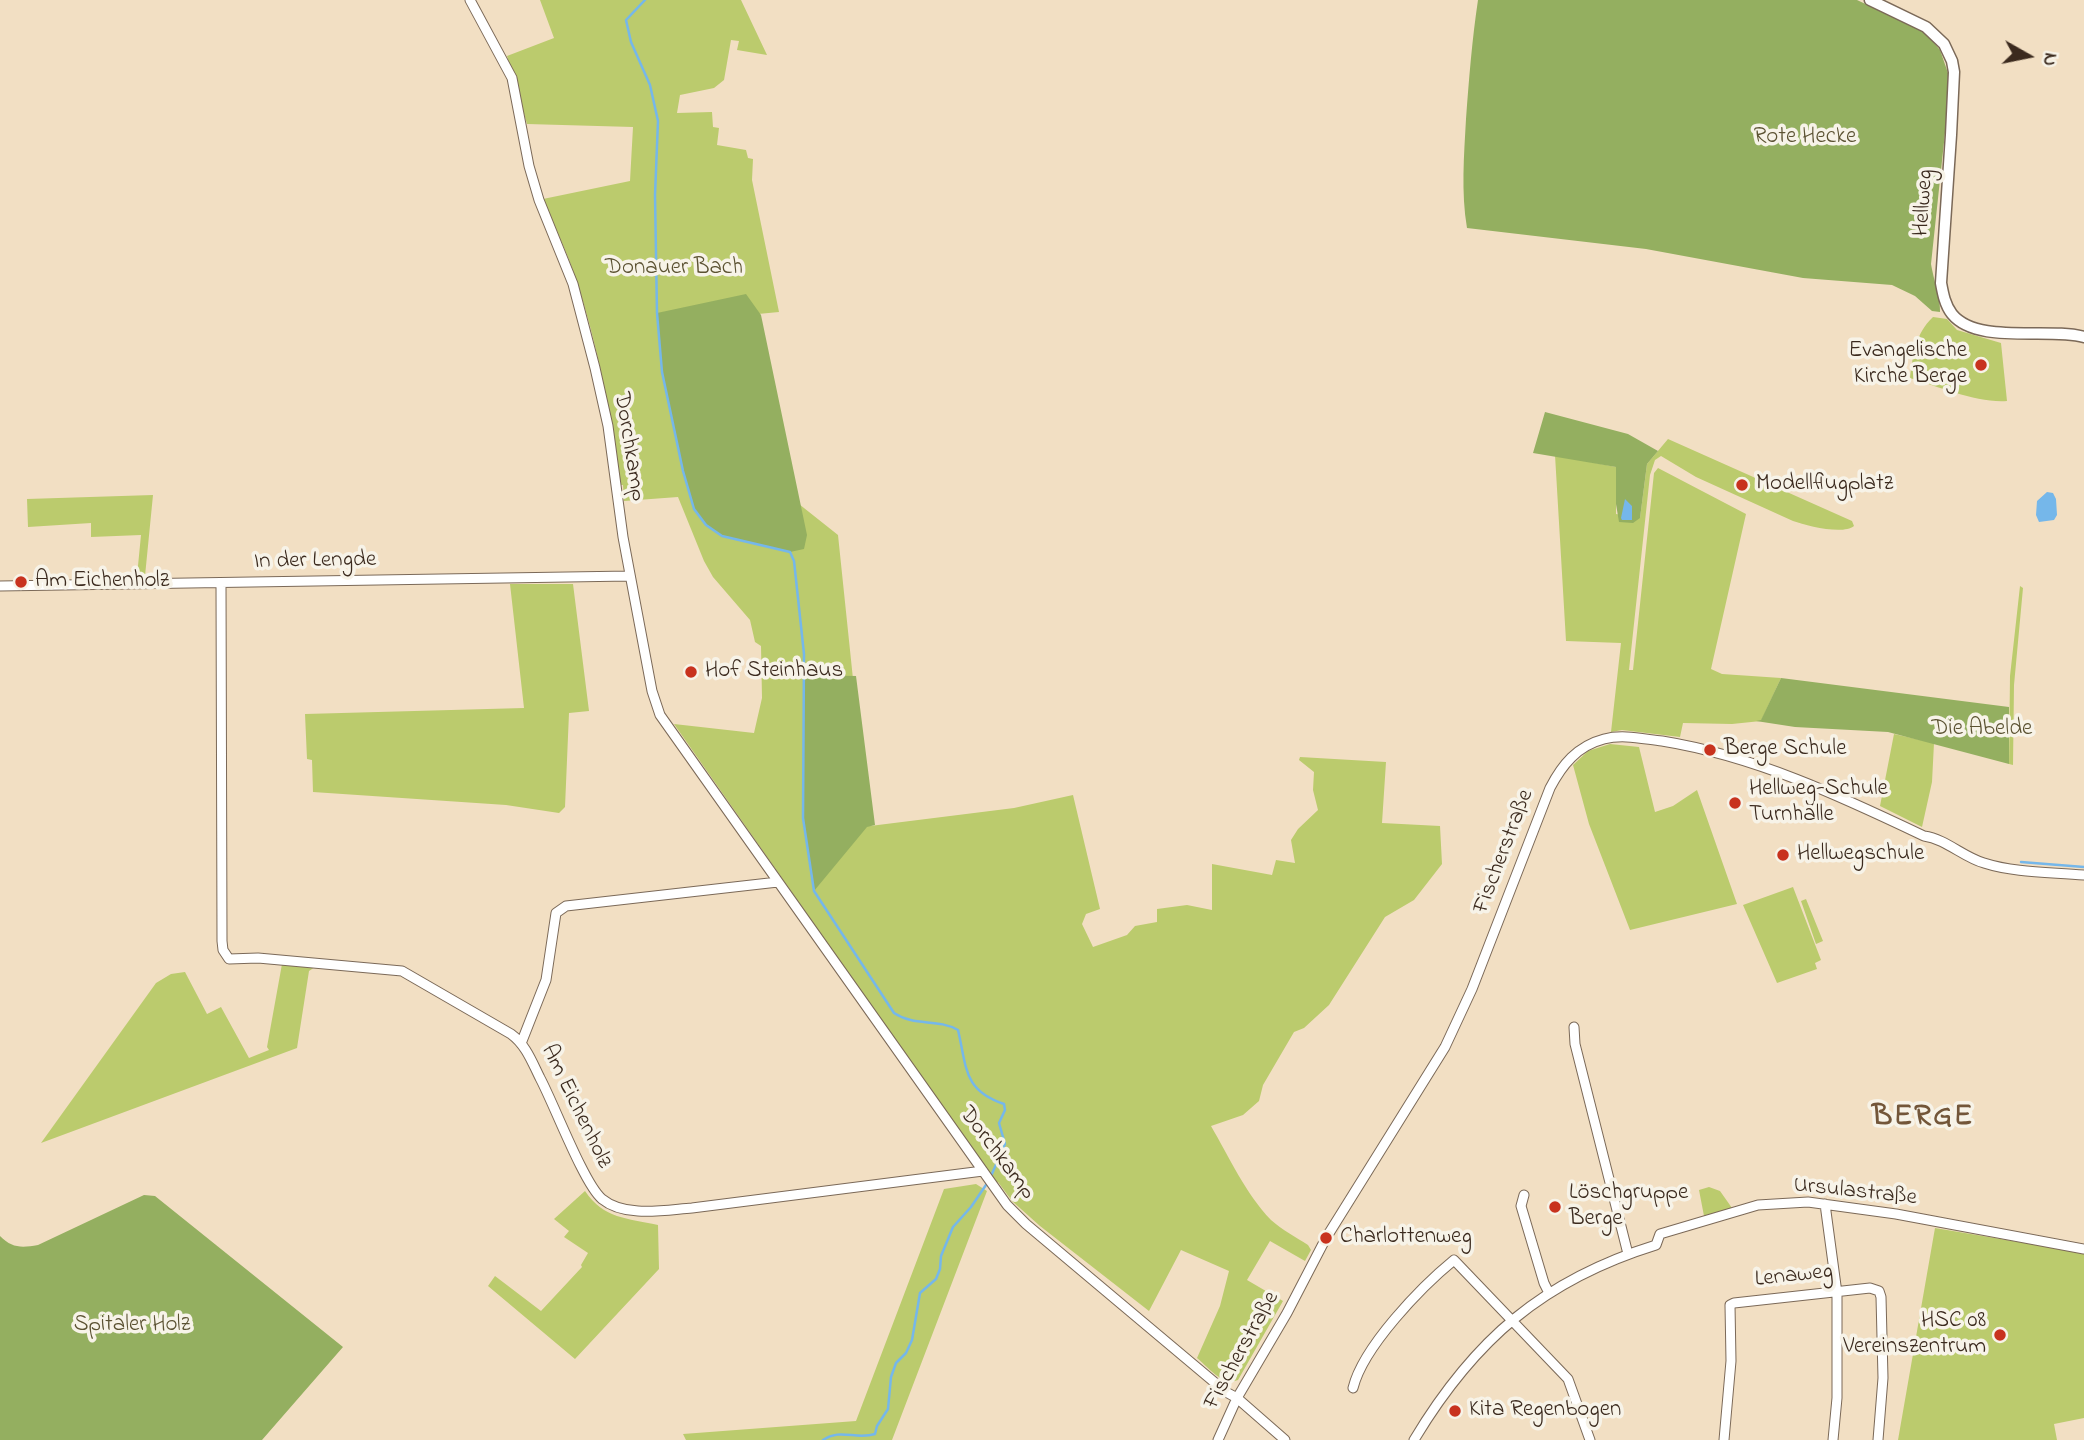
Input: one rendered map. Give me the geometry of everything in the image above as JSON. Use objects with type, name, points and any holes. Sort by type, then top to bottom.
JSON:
[{"type":"street","name":"Dorchkamp","points":[[470,0],[512,78],[529,166],[539,200],[573,284],[608,426],[623,537],[655,705],[667,726],[1007,1205],[1026,1224],[1285,1440]]},
{"type":"street","name":"Hellweg","points":[[1870,0],[1926,27],[1944,44],[1952,61],[1954,72],[1951,135],[1941,283],[1945,304],[1963,323],[1983,330],[2084,337]]},
{"type":"street","name":"In der Lengde","points":[[0,586],[630,576]]},
{"type":"street","name":"Am Eichenholz","points":[[221,583],[222,941],[225,955],[233,960],[258,958],[402,971],[522,1041],[590,1185],[602,1199],[627,1209],[681,1209],[987,1177]]},
{"type":"street","name":"Fischerstraße","points":[[1217,1440],[1237,1398],[1351,1196],[1445,1047],[1472,989],[1550,788],[1565,763],[1589,745],[1616,737],[1635,738],[1729,755],[1793,778],[1924,836],[1933,837],[1966,857],[1988,865],[2084,875]]},
{"type":"street","points":[[522,1041],[546,980],[556,914],[560,908],[778,882]]},
{"type":"street","points":[[1574,1027],[1575,1044],[1628,1254]]},
{"type":"street","points":[[1524,1195],[1521,1206],[1549,1293]]},
{"type":"street","points":[[1825,1204],[1837,1293],[1837,1398],[1833,1440]]},
{"type":"street","name":"Ursulastraße","points":[[1414,1440],[1460,1372],[1482,1347],[1511,1320],[1549,1293],[1597,1267],[1656,1245],[1660,1234],[1758,1205],[1825,1204],[1896,1214],[2084,1249]]},
{"type":"street","points":[[1353,1388],[1356,1374],[1392,1323],[1437,1274],[1454,1260],[1568,1379],[1590,1440]]},
{"type":"street","name":"Lenaweg","points":[[1724,1440],[1731,1361],[1730,1306],[1734,1303],[1870,1288],[1879,1291],[1881,1297],[1884,1340],[1878,1440]]},
{"type":"green space","points":[[540,0],[741,0],[767,55],[737,50],[739,41],[731,40],[724,80],[714,88],[680,95],[677,113],[712,112],[713,127],[719,128],[717,145],[746,150],[748,158],[753,159],[752,180],[779,312],[758,314],[775,485],[838,535],[870,826],[1014,808],[1073,795],[1100,909],[1086,914],[1082,924],[1093,947],[1127,935],[1135,926],[1157,922],[1157,909],[1187,905],[1212,910],[1212,864],[1272,875],[1276,860],[1295,863],[1291,840],[1298,829],[1318,810],[1313,790],[1314,772],[1299,760],[1300,757],[1386,762],[1382,823],[1440,826],[1442,864],[1414,900],[1385,917],[1329,1005],[1304,1028],[1294,1032],[1263,1085],[1259,1101],[1243,1115],[1211,1126],[1238,1175],[1262,1210],[1275,1224],[1308,1245],[1311,1250],[1305,1261],[1270,1241],[1247,1280],[1283,1301],[1238,1380],[1227,1381],[1221,1378],[1197,1358],[1220,1306],[1229,1271],[1181,1250],[1149,1311],[1012,1201],[998,1182],[996,1184],[674,724],[754,733],[762,698],[761,646],[755,642],[750,620],[713,577],[704,561],[678,497],[624,501],[608,407],[591,330],[572,269],[543,199],[630,181],[633,127],[527,124],[507,56],[554,38]]},
{"type":"green space","name":"Rote Hecke","points":[[1478,0],[1857,0],[1925,32],[1940,50],[1948,73],[1947,114],[1931,264],[1940,312],[1932,311],[1915,296],[1892,285],[1803,278],[1646,249],[1467,228],[1464,147]]},
{"type":"green space","points":[[746,294],[761,315],[807,535],[804,549],[790,552],[722,536],[706,525],[694,509],[662,372],[657,313]]},
{"type":"green space","points":[[1933,317],[1947,319],[1957,330],[2001,343],[2007,401],[1983,400],[1910,378],[1914,353],[1922,330]]},
{"type":"green space","points":[[1545,412],[1628,434],[1658,451],[1647,464],[1640,518],[1633,523],[1619,522],[1616,467],[1533,453]]},
{"type":"green space","points":[[1668,439],[1852,521],[1854,526],[1834,530],[1793,521],[1696,477],[1661,456],[1655,460],[1650,475],[1629,670],[1633,670],[1654,473],[1658,468],[1746,514],[1711,669],[1722,674],[1781,678],[1761,721],[1732,724],[1683,723],[1680,737],[1622,730],[1611,732],[1621,643],[1566,641],[1555,455],[1616,467],[1616,514],[1640,518],[1647,464]]},
{"type":"green space","points":[[153,495],[145,576],[137,576],[141,535],[91,537],[91,523],[28,527],[27,499]]},
{"type":"green space","points":[[510,584],[573,584],[589,711],[569,713],[565,807],[559,813],[506,805],[313,792],[312,760],[307,759],[305,714],[524,708]]},
{"type":"green space","points":[[2020,586],[2023,588],[2014,685],[2013,765],[2009,764],[2010,676]]},
{"type":"green space","points":[[804,675],[856,676],[875,825],[867,827],[814,891],[803,818]]},
{"type":"green space","name":"Die Abelde","points":[[1781,678],[2009,707],[2009,764],[1888,732],[1795,727],[1756,721],[1761,720]]},
{"type":"green space","points":[[1894,734],[1934,743],[1932,782],[1922,827],[1880,806]]},
{"type":"green space","points":[[1610,744],[1639,747],[1655,812],[1673,806],[1697,790],[1737,904],[1630,930],[1589,824],[1573,765],[1588,751]]},
{"type":"green space","points":[[1793,887],[1821,960],[1815,963],[1817,969],[1777,983],[1743,905]]},
{"type":"green space","points":[[1806,899],[1823,941],[1816,944],[1801,901]]},
{"type":"green space","points":[[282,964],[315,967],[309,971],[297,1048],[41,1143],[156,983],[171,974],[185,972],[207,1014],[221,1007],[249,1058],[269,1050],[267,1047]]},
{"type":"green space","points":[[976,1184],[987,1191],[892,1440],[686,1440],[683,1434],[856,1421],[944,1189]]},
{"type":"green space","points":[[1709,1187],[1720,1191],[1732,1208],[1704,1216],[1699,1190]]},
{"type":"green space","points":[[585,1191],[608,1212],[626,1219],[658,1225],[659,1269],[575,1359],[488,1286],[495,1276],[541,1311],[582,1267],[588,1253],[564,1237],[569,1231],[554,1219]]},
{"type":"green space","name":"Spitaler Holz","points":[[144,1195],[155,1196],[343,1347],[262,1440],[0,1440],[0,1236],[17,1246],[38,1245]]},
{"type":"green space","name":"HSC 08 Vereinszentrum","points":[[1935,1228],[2084,1253],[2084,1418],[2054,1424],[2057,1440],[1898,1440]]},
{"type":"water","points":[[2047,492],[2053,493],[2056,499],[2057,515],[2054,520],[2039,522],[2036,515],[2037,501]]},
{"type":"water","points":[[1625,499],[1632,506],[1632,520],[1621,518]]},
{"type":"waterway","name":"Donauer Bach","points":[[645,0],[626,20],[631,42],[650,85],[658,121],[655,195],[657,313],[662,372],[694,509],[706,525],[722,536],[790,552],[794,561],[804,654],[803,818],[814,891],[894,1013],[910,1020],[942,1024],[958,1030],[969,1076],[981,1092],[1004,1104],[1005,1110],[999,1123],[1005,1144],[991,1176]]},
{"type":"waterway","points":[[2021,862],[2084,867]]},
{"type":"waterway","name":"Donauer Bach","points":[[823,1440],[842,1434],[875,1434],[888,1409],[891,1377],[896,1363],[906,1353],[912,1340],[920,1293],[936,1279],[941,1256],[953,1227],[988,1182]]},
{"type":"place","name":"Evangelische Kirche Berge","points":[[1981,365]]},
{"type":"place","name":"Modellflugplatz","points":[[1742,485]]},
{"type":"place","name":"Am Eichenholz","points":[[21,582]]},
{"type":"place","name":"Hof Steinhaus","points":[[691,672]]},
{"type":"place","name":"Berge Schule","points":[[1710,750]]},
{"type":"place","name":"Hellweg-Schule Turnhalle","points":[[1735,803]]},
{"type":"place","name":"Hellwegschule","points":[[1783,855]]},
{"type":"place","name":"Löschgruppe Berge","points":[[1555,1207]]},
{"type":"place","name":"Charlottenweg","points":[[1326,1238]]},
{"type":"place","name":"HSC 08 Vereinszentrum","points":[[2000,1335]]},
{"type":"place","name":"Kita Regenbogen","points":[[1455,1411]]},
{"type":"district","name":"BERGE","points":[[1923,1119]]}]
